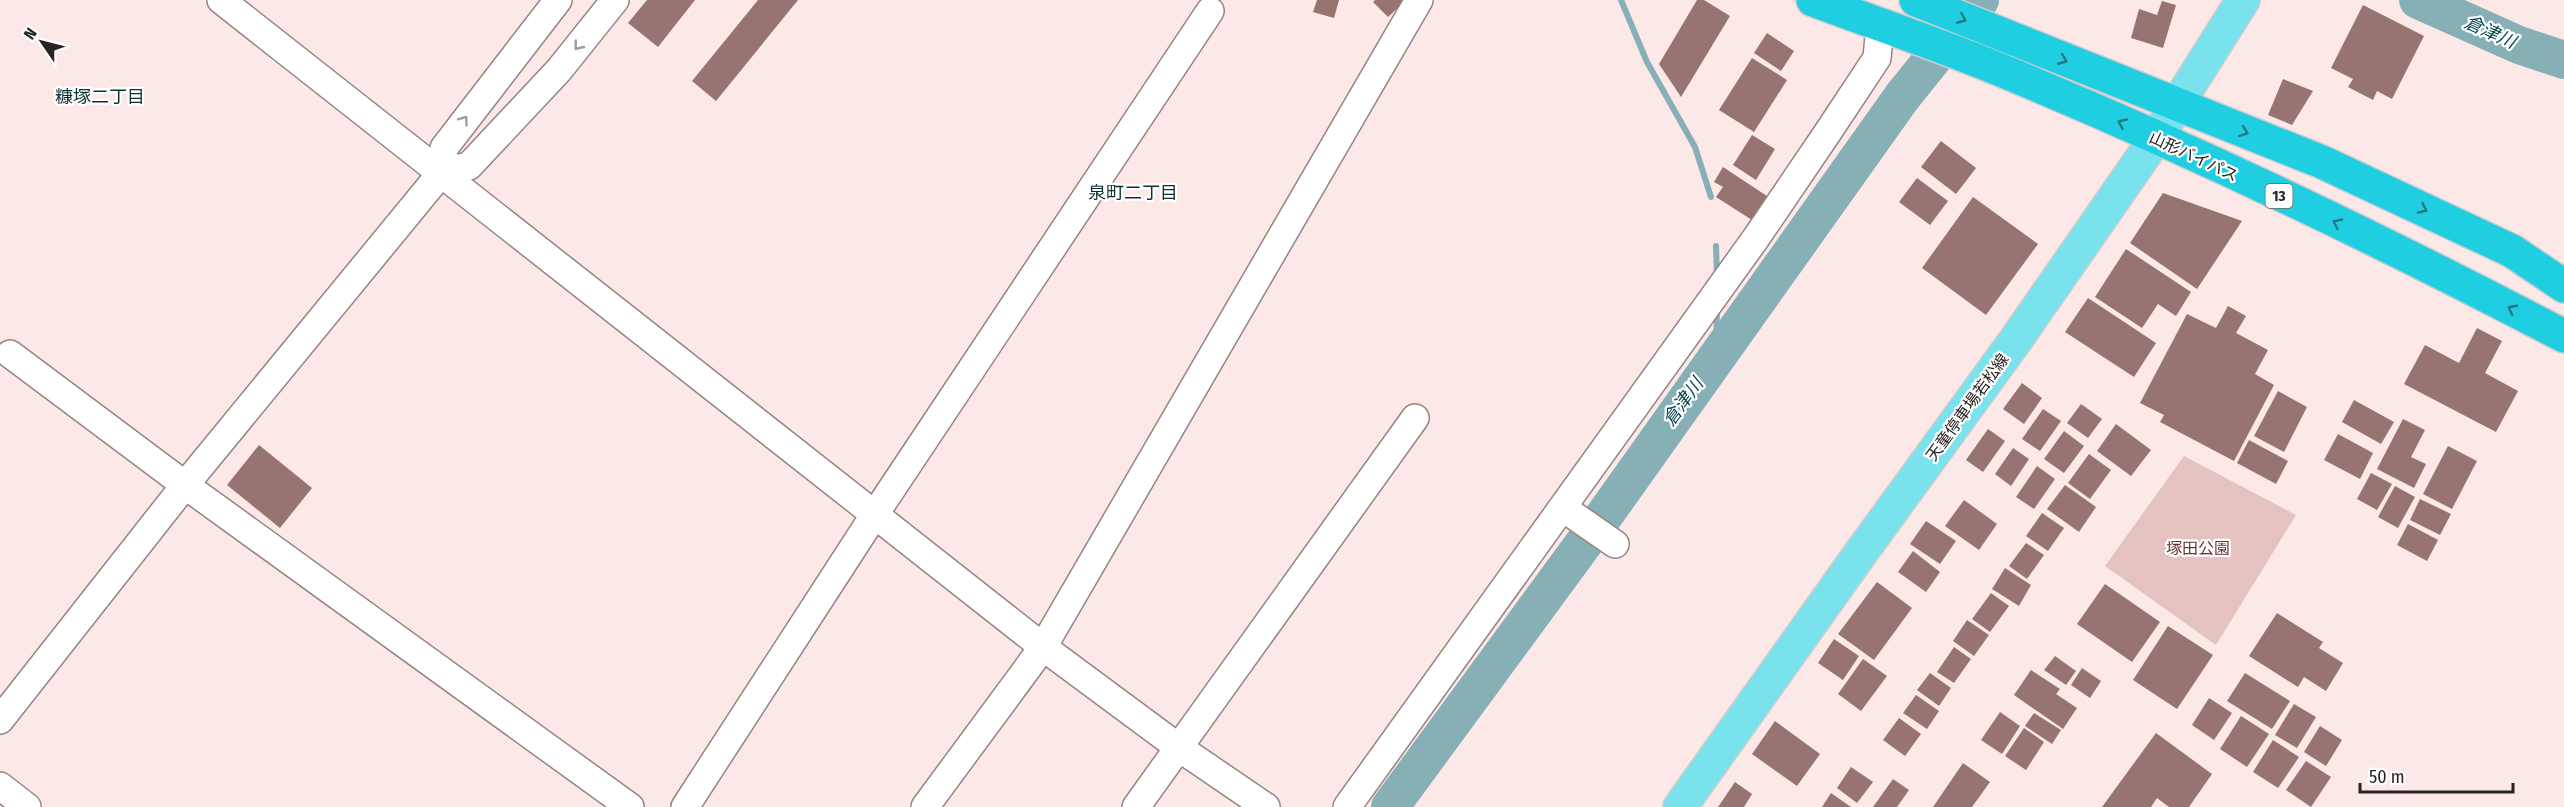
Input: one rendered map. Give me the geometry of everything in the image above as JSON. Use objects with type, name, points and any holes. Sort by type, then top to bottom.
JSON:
[{"type":"highway","name":"山形バイパス","points":[[1813,0],[1990,66],[2156,138],[2444,273],[2564,336]]},
{"type":"highway","points":[[1916,0],[2322,162],[2512,251],[2564,286]]},
{"type":"main road","name":"天童停車場若松線","points":[[1680,807],[2015,341],[2156,138],[2243,0]]},
{"type":"street","points":[[221,0],[1043,648],[1178,747],[1266,807]]},
{"type":"street","points":[[0,720],[185,485],[442,172],[444,148],[558,0]]},
{"type":"street","points":[[442,172],[469,166],[559,70],[615,0]]},
{"type":"street","points":[[926,807],[1043,648],[1419,0]]},
{"type":"street","points":[[685,807],[875,514],[1210,11]]},
{"type":"street","points":[[1347,807],[1569,511],[1877,58],[1893,29]]},
{"type":"street","points":[[3,356],[630,807]]},
{"type":"street","points":[[1136,807],[1415,418]]},
{"type":"street","points":[[1569,511],[1611,541]]},
{"type":"street","points":[[0,786],[27,807]]},
{"type":"green space","name":"塚田公園","points":[[2184,456],[2296,515],[2216,645],[2105,566]]},
{"type":"building","points":[[647,0],[695,0],[658,47],[628,23]]},
{"type":"building","points":[[758,0],[798,0],[716,101],[692,81]]},
{"type":"building","points":[[1317,0],[1339,0],[1334,18],[1313,12]]},
{"type":"building","points":[[1375,0],[1406,0],[1388,17],[1373,2]]},
{"type":"building","points":[[1697,0],[1704,0],[1730,16],[1681,97],[1659,64]]},
{"type":"building","points":[[2162,1],[2176,5],[2163,48],[2131,38],[2139,9],[2157,15]]},
{"type":"building","points":[[2363,5],[2424,36],[2392,99],[2377,91],[2373,100],[2348,87],[2353,79],[2331,68]]},
{"type":"building","points":[[1767,33],[1794,51],[1781,71],[1754,53]]},
{"type":"building","points":[[1752,58],[1787,80],[1754,132],[1719,110]]},
{"type":"building","points":[[2283,79],[2313,91],[2292,125],[2268,115]]},
{"type":"building","points":[[1752,135],[1775,149],[1756,180],[1733,165]]},
{"type":"building","points":[[1941,141],[1976,168],[1956,194],[1921,167]]},
{"type":"building","points":[[1723,167],[1767,196],[1752,220],[1716,197],[1723,187],[1714,182]]},
{"type":"building","points":[[1917,178],[1948,201],[1930,225],[1899,202]]},
{"type":"building","points":[[2163,193],[2242,221],[2197,289],[2130,243]]},
{"type":"building","points":[[1973,197],[2038,244],[1986,315],[1922,268]]},
{"type":"building","points":[[2126,249],[2191,292],[2176,316],[2158,304],[2142,328],[2095,297]]},
{"type":"building","points":[[2088,298],[2156,343],[2134,377],[2065,332]]},
{"type":"building","points":[[2228,306],[2246,316],[2236,333],[2268,350],[2255,374],[2274,385],[2234,461],[2160,422],[2164,415],[2140,403],[2187,314],[2216,328]]},
{"type":"building","points":[[2477,328],[2502,341],[2485,373],[2518,391],[2496,432],[2404,384],[2425,345],[2459,363]]},
{"type":"building","points":[[2022,383],[2042,398],[2024,424],[2003,409]]},
{"type":"building","points":[[2278,391],[2307,407],[2284,452],[2254,436]]},
{"type":"building","points":[[2354,400],[2394,422],[2381,444],[2342,422]]},
{"type":"building","points":[[2081,404],[2102,419],[2088,438],[2067,423]]},
{"type":"building","points":[[2043,409],[2061,421],[2040,451],[2022,439]]},
{"type":"building","points":[[2403,419],[2425,430],[2411,457],[2426,464],[2414,488],[2377,469]]},
{"type":"building","points":[[2116,424],[2151,450],[2131,476],[2097,451]]},
{"type":"building","points":[[1988,429],[2005,441],[1983,472],[1966,460]]},
{"type":"building","points":[[2064,431],[2084,446],[2064,473],[2044,459]]},
{"type":"building","points":[[2338,434],[2373,453],[2360,479],[2324,460]]},
{"type":"building","points":[[2249,440],[2288,461],[2276,484],[2237,463]]},
{"type":"building","points":[[259,445],[312,488],[280,528],[227,485]]},
{"type":"building","points":[[2448,446],[2477,461],[2452,509],[2423,494]]},
{"type":"building","points":[[2013,448],[2029,459],[2011,486],[1995,474]]},
{"type":"building","points":[[2089,454],[2111,470],[2090,499],[2068,483]]},
{"type":"building","points":[[2037,466],[2055,479],[2034,509],[2016,497]]},
{"type":"building","points":[[2371,473],[2392,484],[2377,510],[2357,499]]},
{"type":"building","points":[[2065,485],[2096,507],[2079,532],[2047,509]]},
{"type":"building","points":[[2395,486],[2415,497],[2398,528],[2378,517]]},
{"type":"building","points":[[2420,499],[2451,514],[2440,535],[2410,520]]},
{"type":"building","points":[[1964,500],[1997,524],[1979,550],[1945,526]]},
{"type":"building","points":[[2042,513],[2064,528],[2048,551],[2026,536]]},
{"type":"building","points":[[1926,521],[1956,541],[1940,564],[1910,544]]},
{"type":"building","points":[[2408,524],[2438,540],[2427,561],[2397,545]]},
{"type":"building","points":[[2026,543],[2044,555],[2027,579],[2009,566]]},
{"type":"building","points":[[1913,551],[1940,572],[1926,592],[1898,572]]},
{"type":"building","points":[[2005,568],[2031,585],[2019,606],[1992,589]]},
{"type":"building","points":[[1877,582],[1912,608],[1874,660],[1838,634]]},
{"type":"building","points":[[2105,584],[2160,622],[2132,662],[2077,624]]},
{"type":"building","points":[[1991,593],[2009,606],[1990,632],[1972,619]]},
{"type":"building","points":[[2277,613],[2323,642],[2319,648],[2343,663],[2326,691],[2304,677],[2298,687],[2249,656]]},
{"type":"building","points":[[1967,620],[1989,635],[1974,656],[1953,641]]},
{"type":"building","points":[[2168,626],[2213,655],[2177,709],[2133,680]]},
{"type":"building","points":[[1834,639],[1859,656],[1843,680],[1818,663]]},
{"type":"building","points":[[1954,647],[1971,659],[1954,683],[1937,672]]},
{"type":"building","points":[[2055,656],[2076,671],[2066,685],[2044,670]]},
{"type":"building","points":[[1863,659],[1887,676],[1861,711],[1838,694]]},
{"type":"building","points":[[2082,668],[2101,681],[2090,698],[2071,685]]},
{"type":"building","points":[[2031,670],[2060,689],[2056,694],[2077,708],[2063,729],[2014,695]]},
{"type":"building","points":[[1930,673],[1951,688],[1939,706],[1917,690]]},
{"type":"building","points":[[2245,673],[2290,701],[2272,729],[2227,701]]},
{"type":"building","points":[[1916,695],[1939,711],[1927,729],[1903,713]]},
{"type":"building","points":[[2209,698],[2232,713],[2214,740],[2192,725]]},
{"type":"building","points":[[2294,704],[2316,717],[2297,748],[2275,735]]},
{"type":"building","points":[[2000,712],[2020,726],[2002,754],[1981,740]]},
{"type":"building","points":[[2034,713],[2061,730],[2052,744],[2025,726]]},
{"type":"building","points":[[2241,716],[2269,734],[2247,767],[2220,749]]},
{"type":"building","points":[[1899,718],[1921,734],[1905,756],[1883,740]]},
{"type":"building","points":[[1775,721],[1820,754],[1797,786],[1752,754]]},
{"type":"building","points":[[2320,726],[2342,740],[2326,766],[2304,752]]},
{"type":"building","points":[[2024,728],[2044,742],[2026,770],[2005,756]]},
{"type":"building","points":[[2156,733],[2212,774],[2189,807],[2169,807],[2157,798],[2151,807],[2102,807]]},
{"type":"building","points":[[2273,740],[2299,757],[2278,788],[2253,772]]},
{"type":"building","points":[[2306,761],[2331,777],[2311,807],[2286,790]]},
{"type":"building","points":[[1963,763],[1990,782],[1972,807],[1933,807]]},
{"type":"building","points":[[1851,767],[1873,782],[1857,803],[1837,788]]},
{"type":"building","points":[[1893,779],[1909,790],[1897,807],[1873,807]]},
{"type":"building","points":[[1735,782],[1752,794],[1744,807],[1718,807]]},
{"type":"building","points":[[1831,793],[1851,807],[1822,807]]},
{"type":"waterway","points":[[1621,0],[1647,62],[1695,147],[1711,197]]},
{"type":"waterway","name":"倉津川","points":[[1390,807],[1606,513],[1902,97],[1980,0]]},
{"type":"waterway","name":"倉津川","points":[[2418,0],[2519,45],[2564,60]]},
{"type":"waterway","points":[[1716,246],[1717,275]]},
{"type":"waterway","points":[[1716,356],[1717,309]]},
{"type":"district","name":"糠塚二丁目","points":[[100,97]]},
{"type":"district","name":"泉町二丁目","points":[[1133,193]]}]
